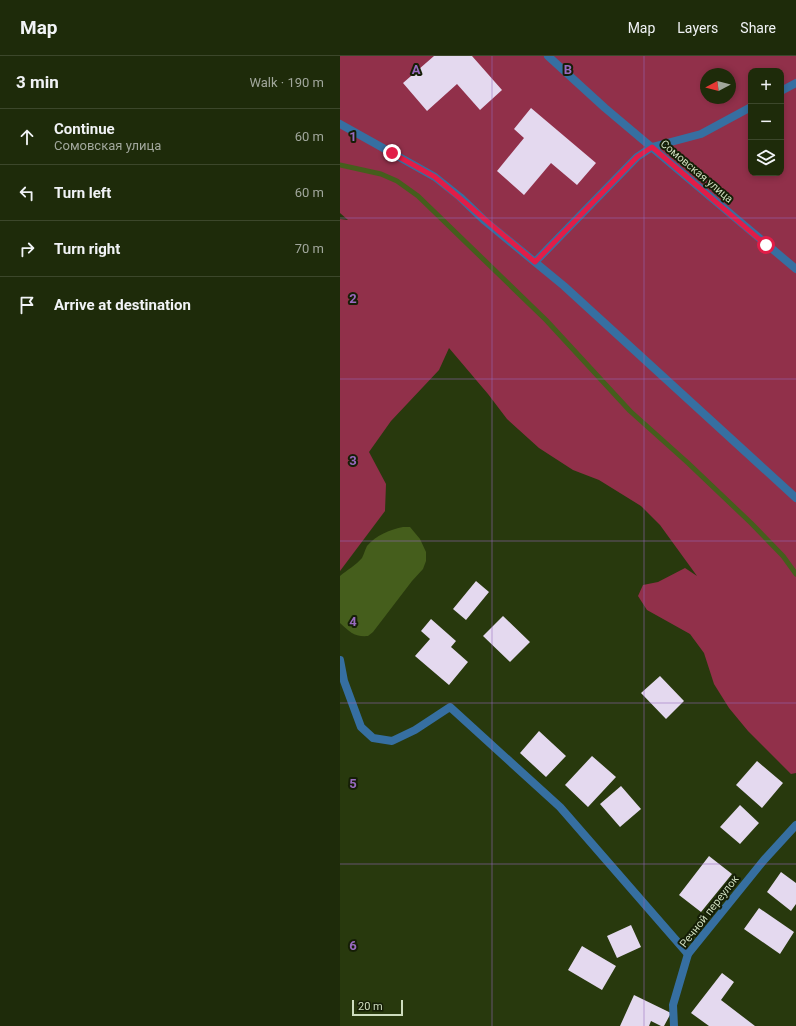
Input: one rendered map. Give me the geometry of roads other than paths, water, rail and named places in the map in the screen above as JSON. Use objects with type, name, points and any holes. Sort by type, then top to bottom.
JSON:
[{"type":"street","name":"Сомовская улица","points":[[548,56],[605,108],[796,270]]},
{"type":"street","points":[[784,89],[796,83]]},
{"type":"street","points":[[535,262],[637,157],[652,147],[701,134],[748,109]]},
{"type":"street","points":[[340,124],[435,177],[535,262],[796,498]]},
{"type":"street","points":[[340,660],[344,681],[361,727],[373,738],[392,741],[415,730],[450,707],[560,807],[688,954]]},
{"type":"street","name":"Речной переулок","points":[[674,1026],[673,1005],[688,954],[764,860],[796,825]]},
{"type":"waterway","points":[[340,165],[381,174],[397,181],[418,196],[546,320],[630,411],[688,463],[751,523],[783,556],[796,574]]}]
